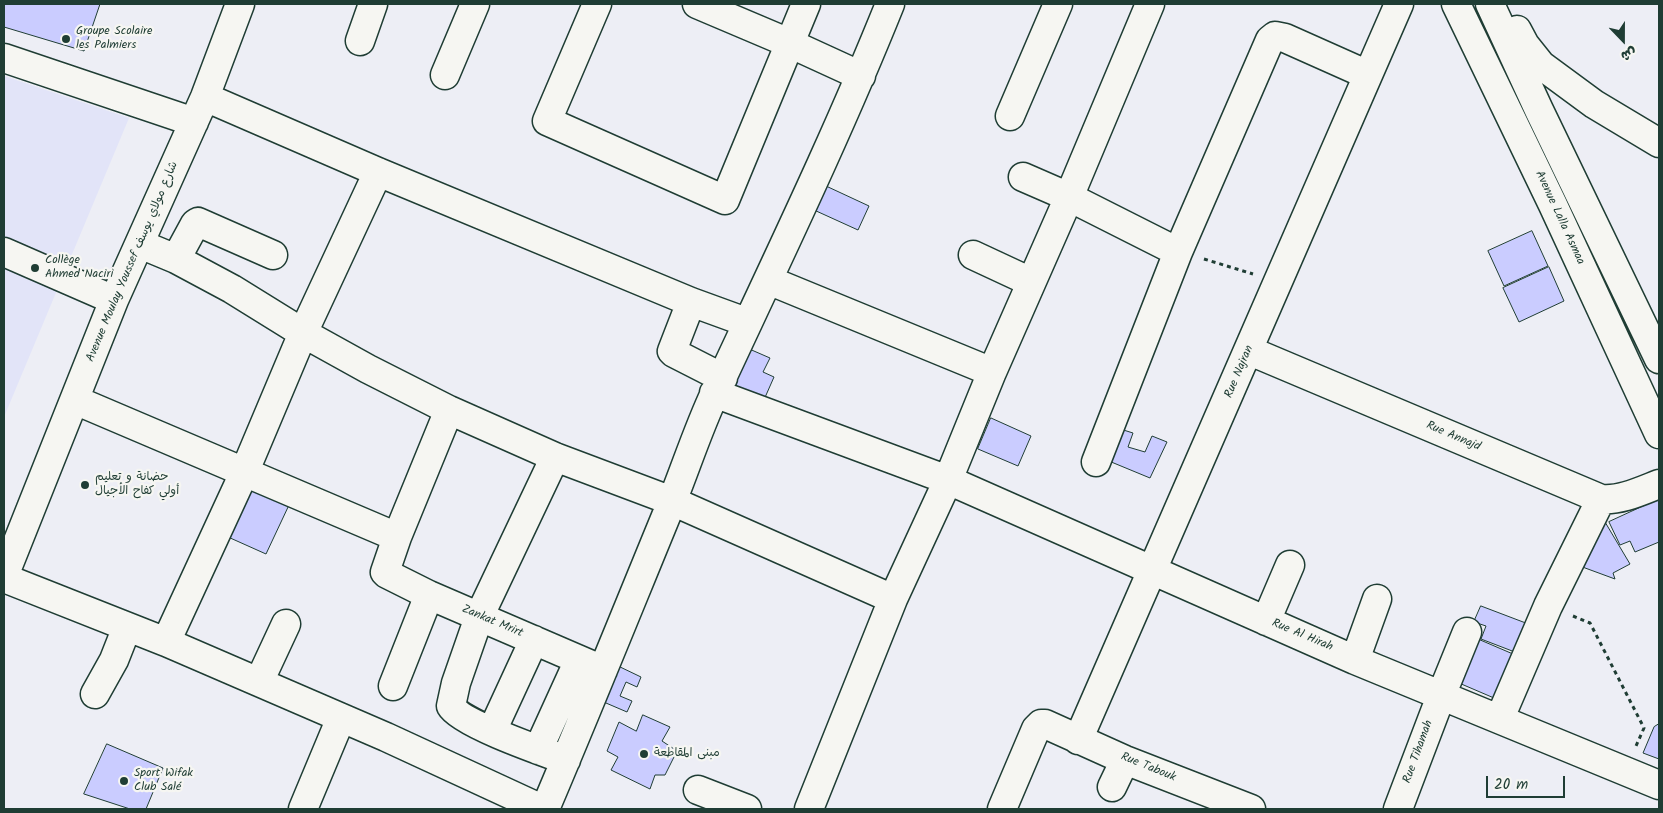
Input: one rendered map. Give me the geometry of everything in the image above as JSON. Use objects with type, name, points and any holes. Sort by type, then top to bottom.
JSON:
[{"type":"street","name":"Avenue Moulay Youssef شارع مولاي يوسف","points":[[4,577],[114,300],[206,96],[240,4]]},
{"type":"street","points":[[360,40],[373,4]]},
{"type":"street","points":[[445,75],[475,4]]},
{"type":"street","points":[[597,4],[547,121],[725,200],[806,4]]},
{"type":"street","points":[[699,4],[789,42],[861,76]]},
{"type":"street","points":[[538,750],[591,665],[672,501],[746,322],[768,280],[861,76],[890,4]]},
{"type":"street","points":[[1010,116],[1058,4]]},
{"type":"street","points":[[809,809],[893,599],[948,480],[992,372],[1069,198],[1150,4]]},
{"type":"street","name":"Rue Najran","points":[[1078,740],[1250,351],[1277,282],[1399,4]]},
{"type":"street","name":"Avenue Lalla Asmaa","points":[[1456,4],[1553,205],[1659,434]]},
{"type":"street","points":[[1498,6],[1541,65],[1594,104],[1659,143]]},
{"type":"street","points":[[1498,6],[1539,110],[1659,359]]},
{"type":"street","points":[[1096,462],[1178,252],[1272,38],[1276,36],[1285,38],[1368,75]]},
{"type":"street","points":[[4,58],[194,122]]},
{"type":"street","points":[[206,96],[378,172],[692,302],[746,322]]},
{"type":"street","points":[[166,642],[244,473],[302,333],[378,172]]},
{"type":"street","points":[[1023,177],[1178,252]]},
{"type":"street","points":[[176,259],[195,224],[198,222],[273,255]]},
{"type":"street","points":[[140,244],[176,259],[232,289],[302,333],[449,410],[555,457],[672,501],[893,599]]},
{"type":"street","points":[[4,252],[114,300]]},
{"type":"street","points":[[973,255],[1031,282]]},
{"type":"street","points":[[768,280],[992,372]]},
{"type":"street","name":"Rue Al Hirah","points":[[692,302],[672,351],[718,386],[948,480],[1355,660],[1659,785]]},
{"type":"street","name":"Rue Annajd","points":[[1250,351],[1601,499]]},
{"type":"street","points":[[75,400],[397,537],[449,410]]},
{"type":"street","points":[[555,457],[480,617],[456,683],[451,706],[457,714],[492,731],[566,760]]},
{"type":"street","points":[[1500,718],[1548,606],[1601,499],[1619,498],[1659,484]]},
{"type":"street","name":"Zankat Mrirt","points":[[397,537],[385,570],[387,574],[429,595],[591,665]]},
{"type":"street","points":[[1266,621],[1290,565]]},
{"type":"street","points":[[4,577],[166,642],[341,718],[494,799],[544,809],[566,760],[591,665]]},
{"type":"street","points":[[393,686],[429,595]]},
{"type":"street","points":[[1355,660],[1377,599]]},
{"type":"street","points":[[259,682],[286,624]]},
{"type":"street","points":[[95,694],[114,660],[127,627]]},
{"type":"street","name":"Rue Tihamah","points":[[1398,809],[1467,632]]},
{"type":"street","points":[[492,731],[534,640]]},
{"type":"street","points":[[303,809],[341,718]]},
{"type":"street","name":"Rue Tabouk","points":[[1002,809],[1036,729],[1041,724],[1045,724],[1078,740],[1236,806]]},
{"type":"street","points":[[1112,787],[1125,760]]},
{"type":"street","points":[[698,790],[746,809]]},
{"type":"path","points":[[1178,252],[1277,282]]},
{"type":"path","points":[[1548,606],[1590,623],[1644,728],[1625,772]]},
{"type":"shaded area","name":"Collège Ahmed Naciri","points":[[4,76],[129,118],[4,417]]},
{"type":"building","name":"Groupe Scolaire les Palmiers","points":[[4,4],[100,4],[84,51],[4,27]]},
{"type":"building","points":[[826,186],[869,206],[858,230],[814,210]]},
{"type":"building","points":[[1532,231],[1548,266],[1504,286],[1488,251]]},
{"type":"building","points":[[1549,267],[1564,301],[1519,322],[1503,288]]},
{"type":"building","points":[[747,348],[770,358],[763,372],[774,377],[763,402],[729,387]]},
{"type":"building","points":[[991,418],[1031,436],[1018,466],[978,449]]},
{"type":"building","points":[[1117,428],[1133,433],[1128,447],[1145,452],[1152,436],[1167,442],[1150,478],[1104,459]]},
{"type":"building","points":[[251,487],[289,505],[266,554],[228,537]]},
{"type":"building","points":[[1659,499],[1659,542],[1635,552],[1630,541],[1620,545],[1609,522]]},
{"type":"building","points":[[1605,522],[1630,564],[1613,573],[1615,579],[1577,565]]},
{"type":"building","points":[[1481,606],[1531,625],[1520,654],[1481,639],[1486,626],[1474,622]]},
{"type":"building","points":[[1478,639],[1520,657],[1501,701],[1459,683]]},
{"type":"building","points":[[616,665],[641,677],[637,687],[626,682],[620,696],[632,701],[627,712],[599,700]]},
{"type":"building","name":"مبنى المقاطعة","points":[[643,715],[670,727],[662,741],[677,751],[665,775],[655,775],[650,789],[611,770],[618,757],[607,751],[619,722],[636,731]]},
{"type":"building","points":[[1659,724],[1659,759],[1643,753],[1654,727]]},
{"type":"building","name":"Sport Wifak Club Salé","points":[[107,744],[163,768],[146,809],[130,809],[84,794]]},
{"type":"place","name":"Groupe Scolaire les Palmiers","points":[[66,39]]},
{"type":"place","name":"Collège Ahmed Naciri","points":[[35,268]]},
{"type":"place","name":"حضانة و تعليم أولي كفاح الأجيال","points":[[85,485]]},
{"type":"place","name":"مبنى المقاطعة","points":[[644,754]]},
{"type":"place","name":"Sport Wifak Club Salé","points":[[124,781]]}]
